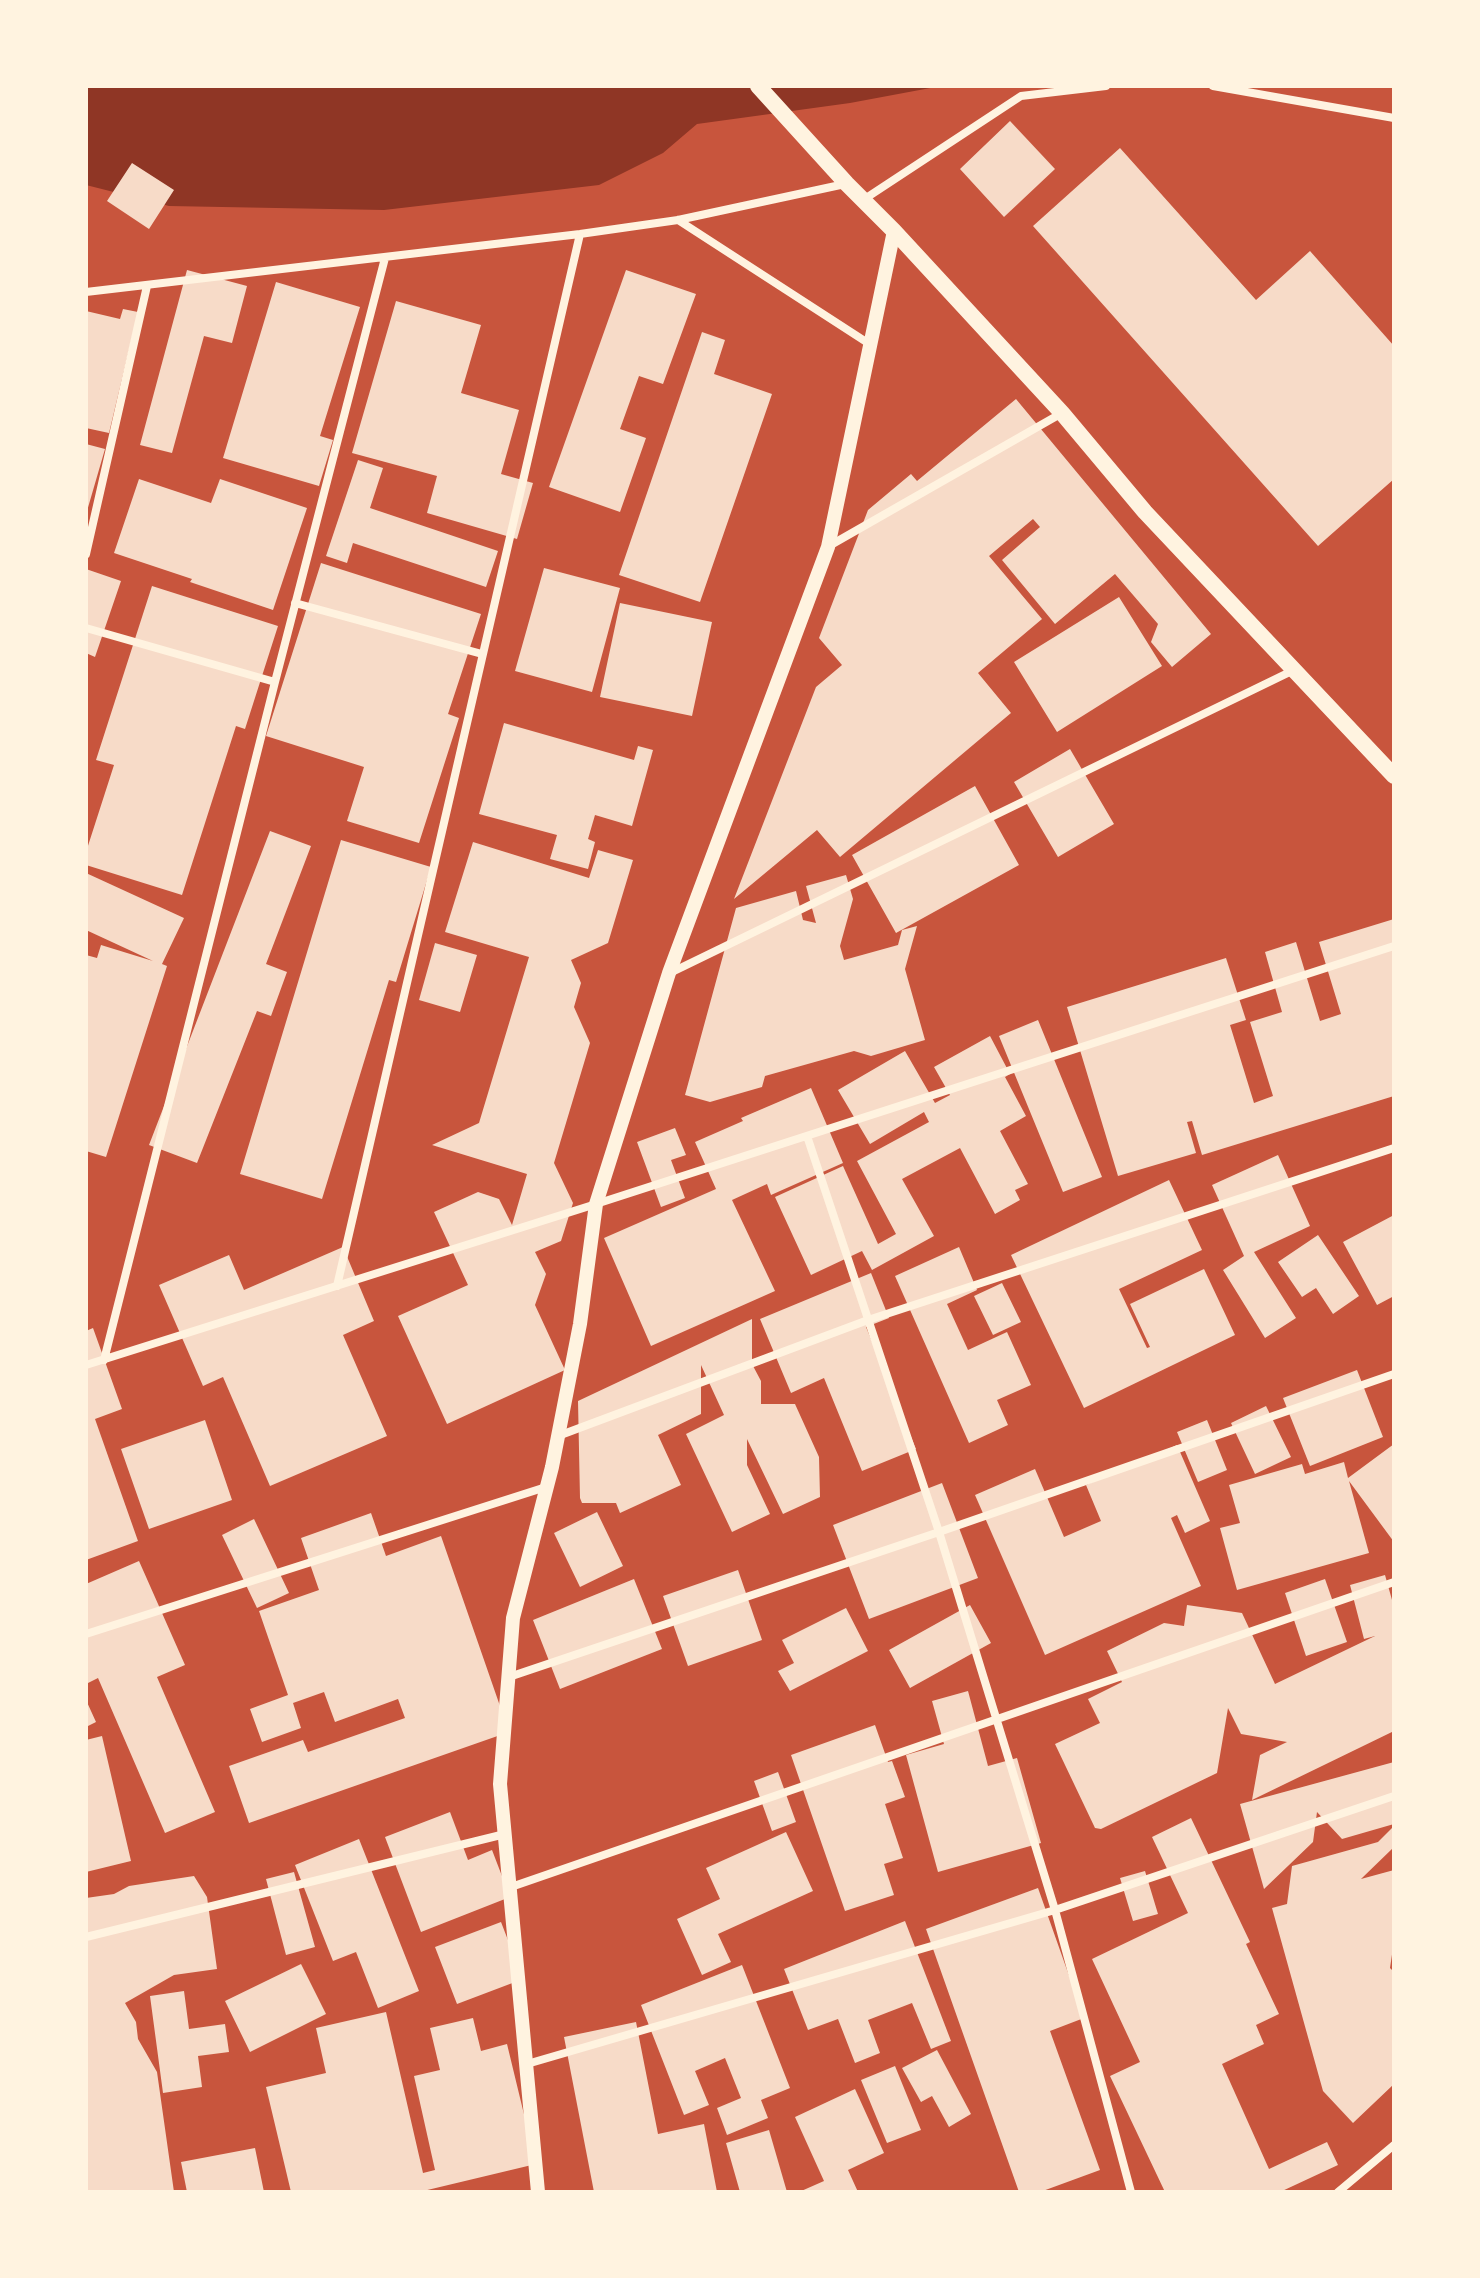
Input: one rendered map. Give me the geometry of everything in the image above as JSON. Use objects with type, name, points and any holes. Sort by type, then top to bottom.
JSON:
[{"type":"main road","points":[[758,86],[1062,413],[1145,512],[1394,776]]},
{"type":"street","points":[[863,200],[1021,96],[1106,86]]},
{"type":"street","points":[[1213,86],[1394,118]]},
{"type":"street","points":[[86,292],[580,234],[678,220],[847,184]]},
{"type":"street","points":[[678,220],[871,345]]},
{"type":"street","points":[[538,2192],[500,1784],[513,1618],[546,1487],[580,1324],[596,1204],[669,973],[828,547],[894,231]]},
{"type":"street","points":[[337,1286],[580,234]]},
{"type":"street","points":[[104,1360],[385,258]]},
{"type":"street","points":[[86,554],[147,286]]},
{"type":"street","points":[[828,547],[1062,413]]},
{"type":"street","points":[[295,603],[482,654]]},
{"type":"street","points":[[86,628],[275,682]]},
{"type":"street","points":[[669,973],[1294,670]]},
{"type":"street","points":[[86,1365],[1394,946]]},
{"type":"street","points":[[807,1136],[939,1532],[1055,1910],[1131,2192]]},
{"type":"street","points":[[557,1436],[868,1320],[1394,1148]]},
{"type":"street","points":[[509,1677],[1394,1374]]},
{"type":"street","points":[[86,1634],[546,1487]]},
{"type":"street","points":[[511,1887],[1394,1582]]},
{"type":"street","points":[[527,2064],[1055,1910],[1394,1796]]},
{"type":"street","points":[[86,1937],[506,1834]]},
{"type":"street","points":[[1338,2192],[1394,2145]]},
{"type":"shaded area","points":[[86,86],[941,86],[850,103],[697,124],[663,153],[599,185],[384,210],[169,206],[86,185]]},
{"type":"building","points":[[1010,121],[1055,169],[1004,217],[960,169]]},
{"type":"building","points":[[1120,148],[1256,300],[1310,251],[1394,346],[1394,479],[1318,546],[1033,226]]},
{"type":"building","points":[[132,163],[174,190],[149,229],[107,201]]},
{"type":"building","points":[[187,270],[247,286],[232,343],[204,336],[172,453],[140,445]]},
{"type":"building","points":[[626,270],[696,294],[663,384],[639,376],[620,429],[646,438],[620,512],[549,487]]},
{"type":"building","points":[[276,282],[360,307],[320,436],[333,440],[319,486],[223,458]]},
{"type":"building","points":[[396,301],[481,325],[461,393],[519,410],[501,474],[533,483],[517,539],[427,513],[437,476],[352,453]]},
{"type":"building","points":[[123,309],[138,312],[109,433],[86,428],[86,311],[120,319]]},
{"type":"building","points":[[702,332],[725,340],[714,374],[772,394],[700,602],[619,575]]},
{"type":"building","points":[[1016,399],[1211,634],[1172,667],[1151,642],[1158,624],[1115,574],[1055,624],[1002,560],[1040,527],[1033,519],[989,556],[1042,619],[978,673],[1011,713],[840,857],[817,830],[734,899],[816,687],[842,665],[819,638],[868,510],[911,474],[917,481]]},
{"type":"building","points":[[86,444],[105,449],[87,511],[86,511]]},
{"type":"building","points":[[358,460],[383,468],[370,508],[498,551],[486,587],[353,543],[347,563],[326,556]]},
{"type":"building","points":[[139,479],[211,503],[220,479],[307,508],[273,610],[114,553]]},
{"type":"building","points":[[321,563],[481,614],[448,714],[459,718],[419,843],[347,821],[364,767],[266,736]]},
{"type":"building","points":[[544,568],[620,588],[592,692],[515,671]]},
{"type":"building","points":[[86,569],[121,581],[95,657],[86,653]]},
{"type":"building","points":[[152,586],[278,626],[245,729],[236,726],[182,895],[86,865],[86,852],[114,765],[96,760]]},
{"type":"building","points":[[1119,597],[1162,666],[1057,732],[1014,662]]},
{"type":"building","points":[[620,603],[712,622],[692,716],[600,697]]},
{"type":"building","points":[[504,723],[634,760],[638,746],[653,750],[632,826],[595,815],[588,839],[595,842],[588,869],[550,859],[557,835],[479,814]]},
{"type":"building","points":[[1070,749],[1114,824],[1058,857],[1014,782]]},
{"type":"building","points":[[975,786],[1019,865],[896,933],[852,855]]},
{"type":"building","points":[[270,831],[311,846],[266,964],[287,972],[271,1016],[257,1011],[197,1163],[149,1145]]},
{"type":"building","points":[[341,840],[431,867],[396,982],[389,980],[322,1199],[240,1174]]},
{"type":"building","points":[[473,842],[589,878],[598,850],[633,860],[608,943],[571,960],[581,983],[574,1007],[590,1043],[554,1163],[573,1203],[561,1241],[535,1252],[546,1274],[535,1305],[565,1370],[447,1424],[398,1316],[468,1285],[434,1212],[478,1192],[499,1199],[512,1225],[527,1174],[432,1145],[479,1123],[529,957],[445,932]]},
{"type":"building","points":[[86,873],[184,918],[162,964],[167,966],[106,1157],[86,1151],[86,955],[97,958],[101,945],[153,961],[86,930]]},
{"type":"building","points":[[846,875],[853,899],[840,946],[844,960],[898,945],[902,930],[917,926],[905,969],[925,1040],[871,1056],[854,1051],[765,1076],[762,1087],[710,1102],[685,1095],[736,908],[796,891],[803,920],[816,923],[806,886]]},
{"type":"building","points":[[1394,919],[1394,1096],[1202,1155],[1192,1121],[1187,1122],[1196,1153],[1118,1176],[1067,1007],[1226,958],[1246,1020],[1230,1025],[1254,1103],[1273,1096],[1250,1022],[1282,1012],[1265,952],[1296,942],[1320,1021],[1341,1014],[1319,942]]},
{"type":"building","points":[[435,943],[477,955],[460,1012],[419,1000]]},
{"type":"building","points":[[1038,1020],[1102,1177],[1063,1192],[999,1036]]},
{"type":"building","points":[[990,1036],[1010,1074],[1005,1077],[1026,1116],[1000,1131],[1028,1184],[1015,1190],[1020,1200],[995,1214],[960,1148],[902,1179],[934,1236],[872,1270],[862,1251],[811,1275],[775,1197],[843,1166],[878,1244],[896,1234],[857,1161],[929,1122],[924,1112],[870,1144],[838,1090],[905,1051],[935,1103],[950,1095],[934,1067]]},
{"type":"building","points":[[811,1088],[843,1163],[771,1195],[767,1184],[732,1200],[775,1291],[651,1346],[604,1238],[716,1189],[695,1142]]},
{"type":"building","points":[[675,1128],[686,1155],[671,1160],[685,1198],[661,1207],[637,1142]]},
{"type":"building","points":[[1278,1155],[1310,1226],[1254,1252],[1296,1318],[1265,1338],[1223,1270],[1244,1256],[1212,1185]]},
{"type":"building","points":[[1169,1180],[1202,1250],[1119,1289],[1147,1348],[1150,1347],[1130,1304],[1204,1269],[1235,1335],[1084,1408],[1011,1255]]},
{"type":"building","points":[[1394,1215],[1394,1296],[1377,1305],[1343,1242]]},
{"type":"building","points":[[1318,1235],[1359,1296],[1333,1314],[1316,1288],[1302,1297],[1278,1262]]},
{"type":"building","points":[[343,1247],[374,1321],[343,1335],[387,1436],[270,1486],[223,1377],[203,1386],[159,1285],[229,1255],[244,1290]]},
{"type":"building","points":[[959,1247],[977,1290],[947,1304],[968,1350],[1007,1332],[1031,1385],[997,1400],[1008,1425],[969,1443],[895,1276]]},
{"type":"building","points":[[871,1273],[889,1318],[866,1327],[916,1449],[862,1471],[824,1378],[791,1393],[760,1319]]},
{"type":"building","points":[[1002,1283],[1021,1322],[993,1335],[974,1296]]},
{"type":"building","points":[[752,1319],[752,1364],[761,1381],[761,1404],[795,1404],[819,1457],[820,1497],[783,1514],[747,1439],[747,1465],[770,1514],[732,1532],[686,1434],[724,1415],[701,1365],[701,1414],[658,1435],[681,1485],[620,1513],[616,1503],[582,1503],[578,1401]]},
{"type":"building","points":[[93,1328],[122,1409],[95,1419],[138,1541],[86,1560],[86,1331]]},
{"type":"building","points":[[1357,1370],[1383,1437],[1310,1466],[1283,1398]]},
{"type":"building","points":[[1266,1406],[1291,1457],[1255,1474],[1231,1423]]},
{"type":"building","points":[[205,1420],[232,1500],[149,1529],[121,1449]]},
{"type":"building","points":[[1207,1420],[1227,1470],[1198,1482],[1177,1432]]},
{"type":"building","points":[[1394,1444],[1394,1542],[1349,1481],[1369,1553],[1237,1590],[1220,1528],[1240,1523],[1229,1485],[1302,1464],[1305,1474],[1344,1462],[1348,1478]]},
{"type":"building","points":[[1177,1445],[1210,1521],[1185,1533],[1177,1515],[1171,1518],[1201,1586],[1045,1655],[975,1495],[1035,1469],[1064,1537],[1101,1521],[1086,1485]]},
{"type":"building","points":[[942,1483],[978,1578],[869,1619],[833,1525]]},
{"type":"building","points":[[597,1512],[623,1566],[580,1587],[554,1533]]},
{"type":"building","points":[[371,1513],[386,1556],[441,1536],[509,1732],[249,1823],[229,1766],[303,1740],[308,1752],[405,1718],[398,1699],[335,1722],[324,1692],[293,1703],[301,1728],[262,1742],[250,1709],[288,1695],[259,1611],[319,1590],[301,1538]]},
{"type":"building","points":[[254,1519],[289,1593],[257,1608],[222,1535]]},
{"type":"building","points":[[139,1561],[185,1665],[157,1677],[215,1812],[165,1833],[98,1678],[86,1684],[86,1584]]},
{"type":"building","points":[[738,1570],[762,1640],[688,1666],[663,1596]]},
{"type":"building","points":[[1385,1575],[1394,1607],[1394,1731],[1252,1800],[1260,1755],[1287,1742],[1241,1734],[1228,1708],[1217,1773],[1101,1829],[1095,1828],[1055,1744],[1100,1723],[1088,1699],[1122,1682],[1107,1651],[1164,1623],[1184,1626],[1187,1605],[1242,1613],[1275,1684],[1375,1636],[1364,1639],[1350,1585]]},
{"type":"building","points":[[634,1579],[662,1649],[560,1689],[533,1620]]},
{"type":"building","points":[[1325,1579],[1347,1642],[1306,1656],[1285,1593]]},
{"type":"building","points":[[970,1605],[991,1643],[910,1688],[889,1650]]},
{"type":"building","points":[[846,1608],[868,1651],[790,1691],[778,1671],[794,1663],[782,1640]]},
{"type":"building","points":[[968,1691],[988,1766],[1017,1758],[1041,1843],[938,1872],[906,1755],[944,1744],[932,1701]]},
{"type":"building","points":[[86,1700],[96,1722],[86,1727]]},
{"type":"building","points":[[875,1725],[905,1797],[885,1804],[903,1858],[884,1864],[894,1895],[845,1911],[791,1755]]},
{"type":"building","points":[[102,1736],[131,1861],[86,1872],[86,1740]]},
{"type":"building","points":[[1394,1762],[1394,1824],[1342,1839],[1317,1812],[1313,1842],[1264,1889],[1240,1804]]},
{"type":"building","points":[[778,1772],[796,1822],[772,1831],[754,1781]]},
{"type":"building","points":[[450,1812],[468,1860],[492,1850],[510,1897],[421,1932],[385,1837]]},
{"type":"building","points":[[1191,1818],[1250,1942],[1246,1944],[1279,2014],[1256,2025],[1264,2044],[1222,2064],[1269,2169],[1327,2142],[1338,2165],[1280,2192],[1165,2192],[1110,2076],[1140,2062],[1092,1959],[1188,1913],[1152,1837]]},
{"type":"building","points":[[1394,1826],[1394,1847],[1361,1879],[1394,1870],[1394,1941],[1390,1968],[1394,1972],[1394,2084],[1353,2123],[1323,2091],[1272,1908],[1287,1904],[1292,1866],[1378,1842]]},
{"type":"building","points":[[786,1832],[813,1891],[718,1934],[731,1962],[702,1975],[677,1919],[720,1899],[706,1868]]},
{"type":"building","points":[[359,1839],[419,1991],[378,2008],[356,1952],[333,1961],[295,1865]]},
{"type":"building","points":[[1145,1871],[1158,1914],[1133,1921],[1120,1878]]},
{"type":"building","points":[[294,1872],[315,1947],[286,1955],[266,1879]]},
{"type":"building","points":[[194,1876],[207,1897],[217,1969],[174,1975],[125,2003],[136,2022],[138,2039],[157,2072],[174,2192],[86,2192],[86,1898],[114,1894],[129,1886]]},
{"type":"building","points":[[1038,1888],[1084,2018],[1050,2031],[1100,2170],[1040,2192],[1019,2192],[926,1929]]},
{"type":"building","points":[[905,1921],[951,2041],[931,2049],[912,2003],[868,2020],[880,2053],[855,2063],[838,2019],[808,2030],[784,1969]]},
{"type":"building","points":[[501,1922],[523,1979],[457,2004],[435,1947]]},
{"type":"building","points":[[301,1964],[326,2014],[250,2052],[225,2001]]},
{"type":"building","points":[[742,1965],[790,2088],[761,2100],[768,2118],[727,2135],[717,2108],[741,2098],[725,2058],[695,2071],[709,2105],[684,2115],[641,2005]]},
{"type":"building","points":[[184,1991],[189,2029],[225,2024],[229,2052],[198,2056],[202,2087],[163,2093],[150,1996]]},
{"type":"building","points":[[386,2012],[423,2173],[435,2170],[414,2076],[440,2070],[430,2028],[473,2018],[481,2051],[507,2044],[536,2164],[419,2192],[291,2192],[266,2087],[326,2073],[316,2028]]},
{"type":"building","points":[[636,2022],[658,2134],[704,2124],[717,2192],[594,2192],[564,2037]]},
{"type":"building","points":[[937,2050],[971,2114],[949,2127],[932,2096],[921,2102],[902,2068]]},
{"type":"building","points":[[895,2066],[921,2130],[887,2143],[861,2080]]},
{"type":"building","points":[[855,2089],[884,2153],[848,2170],[858,2192],[799,2192],[824,2181],[795,2117]]},
{"type":"building","points":[[769,2130],[787,2192],[740,2192],[726,2143]]},
{"type":"building","points":[[255,2148],[264,2192],[187,2192],[181,2162]]}]
